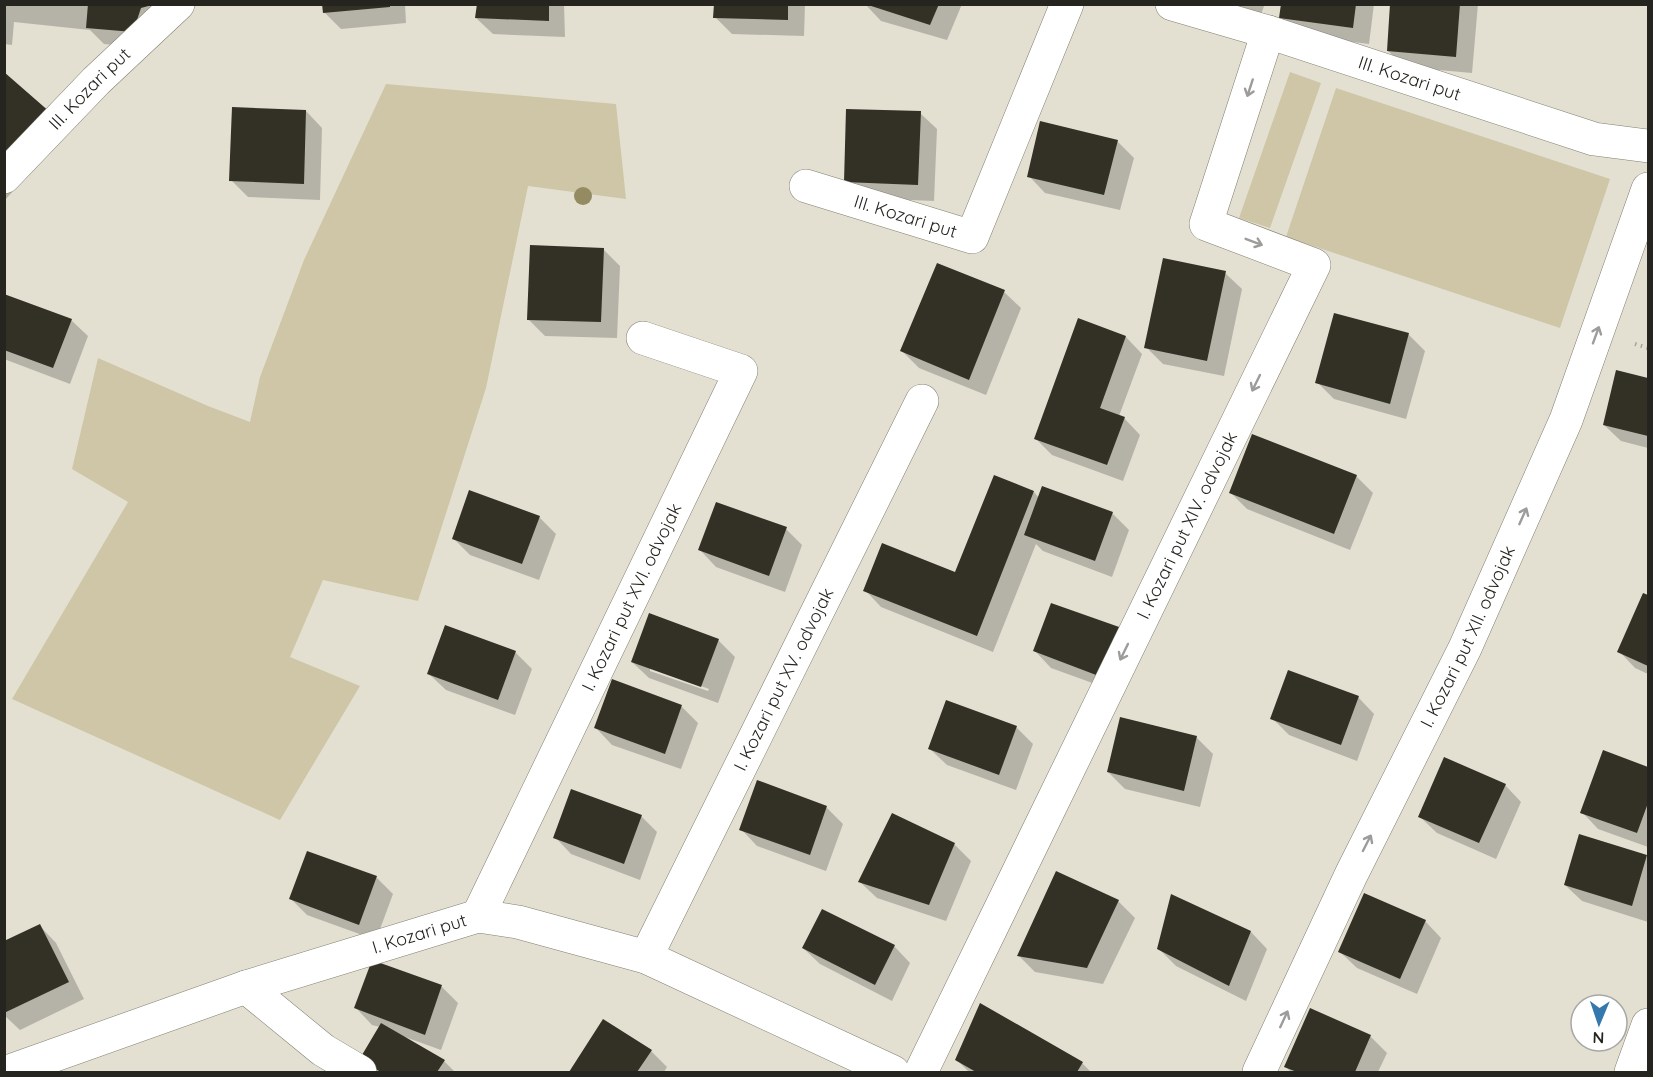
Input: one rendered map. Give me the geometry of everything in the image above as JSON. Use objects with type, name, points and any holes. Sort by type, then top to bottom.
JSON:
[{"type":"street","name":"III. Kozari put","points":[[4,177],[96,81],[178,4]]},
{"type":"street","name":"III. Kozari put","points":[[806,186],[972,237],[1067,4]]},
{"type":"street","name":"III. Kozari put","points":[[1172,4],[1268,32],[1594,139],[1648,146]]},
{"type":"street","name":"I. Kozari put XIV. odvojak","points":[[921,1072],[1314,265],[1206,224],[1268,32]]},
{"type":"street","name":"I. Kozari put XII. odvojak","points":[[1259,1072],[1351,875],[1465,648],[1566,420],[1648,189]]},
{"type":"street","name":"I. Kozari put XVI. odvojak","points":[[478,916],[741,371],[643,339]]},
{"type":"street","name":"I. Kozari put XV. odvojak","points":[[646,957],[922,401]]},
{"type":"street","name":"I. Kozari put","points":[[7,1072],[246,987],[478,916],[518,922],[646,957],[892,1072]]},
{"type":"street","points":[[246,987],[323,1050],[360,1072]]},
{"type":"street","points":[[1631,1072],[1648,1025]]},
{"type":"shaded area","points":[[1290,72],[1321,83],[1270,228],[1239,218]]},
{"type":"shaded area","points":[[386,84],[616,104],[626,199],[528,186],[486,388],[418,601],[323,580],[290,657],[360,686],[280,820],[12,699],[128,502],[72,469],[98,358],[250,422],[260,377],[304,260]]},
{"type":"shaded area","points":[[1336,88],[1610,179],[1560,328],[1286,237]]},
{"type":"building","points":[[88,4],[152,5],[141,8],[133,32],[86,28]]},
{"type":"building","points":[[322,4],[390,4],[390,7],[323,13]]},
{"type":"building","points":[[477,4],[549,4],[549,21],[475,18]]},
{"type":"building","points":[[714,4],[788,4],[788,20],[713,18]]},
{"type":"building","points":[[865,4],[939,4],[930,25]]},
{"type":"building","points":[[1281,4],[1356,4],[1353,28],[1279,18]]},
{"type":"building","points":[[1390,4],[1460,4],[1456,57],[1387,51]]},
{"type":"building","points":[[4,72],[51,113],[4,166]]},
{"type":"building","points":[[232,107],[306,110],[304,184],[229,181]]},
{"type":"building","points":[[846,109],[921,111],[918,185],[844,182]]},
{"type":"building","points":[[1040,121],[1118,140],[1104,195],[1027,177]]},
{"type":"building","points":[[530,245],[604,248],[601,322],[527,320]]},
{"type":"building","points":[[1163,258],[1226,271],[1207,361],[1144,348]]},
{"type":"building","points":[[937,263],[1005,290],[969,380],[900,351]]},
{"type":"building","points":[[4,294],[72,319],[53,368],[4,350]]},
{"type":"building","points":[[1334,313],[1409,333],[1390,404],[1315,383]]},
{"type":"building","points":[[1078,318],[1126,336],[1100,408],[1125,417],[1107,465],[1034,439]]},
{"type":"building","points":[[1616,370],[1648,378],[1648,436],[1603,425]]},
{"type":"building","points":[[1252,434],[1357,475],[1334,534],[1229,493]]},
{"type":"building","points":[[994,475],[1034,491],[977,636],[863,591],[882,543],[955,572]]},
{"type":"building","points":[[1042,486],[1113,512],[1095,561],[1024,535]]},
{"type":"building","points":[[469,490],[540,516],[522,564],[452,539]]},
{"type":"building","points":[[716,502],[787,527],[769,576],[698,550]]},
{"type":"building","points":[[1643,593],[1648,595],[1648,666],[1617,652]]},
{"type":"building","points":[[1051,603],[1122,628],[1104,678],[1033,651]]},
{"type":"building","points":[[649,613],[719,639],[701,687],[631,662]]},
{"type":"building","points":[[445,625],[516,651],[498,700],[427,674]]},
{"type":"building","points":[[1288,670],[1359,696],[1341,745],[1270,719]]},
{"type":"building","points":[[612,679],[682,705],[665,754],[594,728]]},
{"type":"building","points":[[946,700],[1017,726],[999,775],[928,749]]},
{"type":"building","points":[[1120,717],[1197,736],[1184,791],[1107,772]]},
{"type":"building","points":[[1603,750],[1648,767],[1648,803],[1637,833],[1580,813]]},
{"type":"building","points":[[1444,757],[1506,784],[1479,843],[1418,817]]},
{"type":"building","points":[[757,780],[827,806],[810,855],[739,830]]},
{"type":"building","points":[[571,789],[642,815],[624,864],[553,838]]},
{"type":"building","points":[[892,813],[955,843],[929,905],[858,882]]},
{"type":"building","points":[[1579,834],[1647,855],[1632,906],[1564,885]]},
{"type":"building","points":[[307,851],[377,876],[359,925],[289,899]]},
{"type":"building","points":[[1056,871],[1119,900],[1087,968],[1017,956]]},
{"type":"building","points":[[1364,893],[1426,920],[1400,979],[1338,952]]},
{"type":"building","points":[[1171,894],[1251,931],[1229,986],[1157,949]]},
{"type":"building","points":[[822,909],[895,945],[875,985],[802,948]]},
{"type":"building","points":[[40,924],[69,982],[4,1013],[4,941]]},
{"type":"building","points":[[372,960],[442,985],[425,1035],[354,1008]]},
{"type":"building","points":[[980,1003],[1083,1062],[1077,1072],[976,1072],[955,1060]]},
{"type":"building","points":[[1310,1008],[1371,1035],[1355,1072],[1297,1072],[1284,1067]]},
{"type":"building","points":[[603,1019],[652,1050],[637,1072],[569,1072]]},
{"type":"building","points":[[381,1023],[445,1060],[437,1072],[381,1072],[359,1060]]}]
